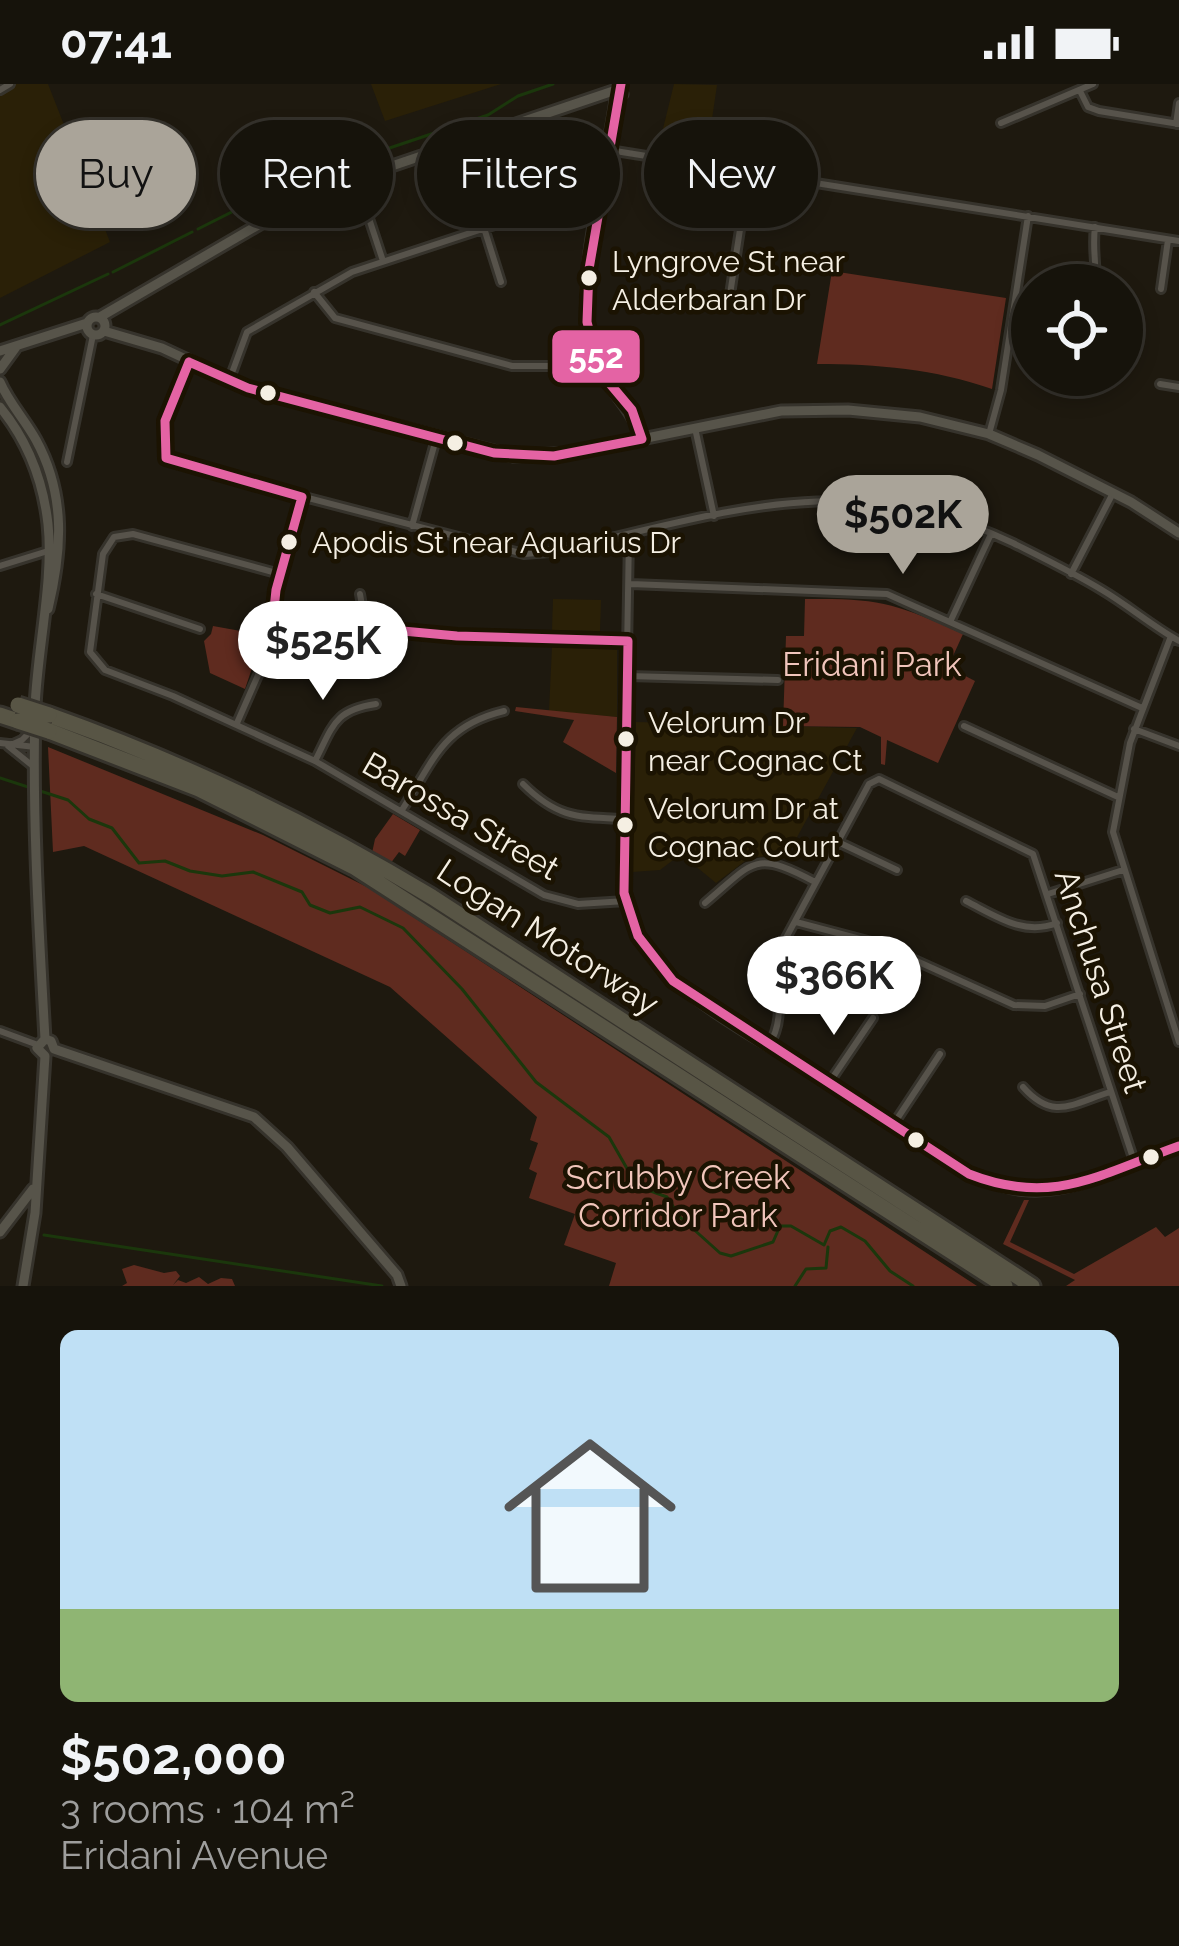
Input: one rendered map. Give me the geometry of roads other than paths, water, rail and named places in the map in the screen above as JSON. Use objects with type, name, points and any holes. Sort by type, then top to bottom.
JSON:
[{"type":"highway","name":"Logan Motorway","points":[[0,699],[34,720],[199,789],[354,867],[1005,1286]]},
{"type":"highway","name":"Logan Motorway","points":[[0,715],[34,720],[188,769],[356,852],[1032,1286]]},
{"type":"street","points":[[0,90],[10,84]]},
{"type":"street","points":[[1001,123],[1094,84]]},
{"type":"street","points":[[1080,91],[1088,106],[1099,111],[1177,124],[1179,103]]},
{"type":"street","points":[[393,166],[616,92]]},
{"type":"street","points":[[818,183],[1179,241]]},
{"type":"street","points":[[989,434],[1001,390],[1028,216]]},
{"type":"street","points":[[1095,227],[1091,253],[1096,264]]},
{"type":"street","points":[[0,351],[100,317],[253,228]]},
{"type":"street","points":[[372,228],[383,261]]},
{"type":"street","points":[[229,381],[247,332],[314,292],[383,261],[484,228],[501,282]]},
{"type":"street","points":[[597,228],[588,291],[593,357],[608,384],[632,410],[642,439]]},
{"type":"street","points":[[729,301],[740,228]]},
{"type":"street","points":[[1161,290],[1168,239]]},
{"type":"street","points":[[314,292],[335,317],[512,366],[552,366],[593,357]]},
{"type":"street","points":[[67,462],[100,317]]},
{"type":"street","points":[[87,323],[98,333],[162,348],[229,381],[494,453],[533,457],[781,411],[848,410],[920,417],[989,434],[1114,493],[1179,533]]},
{"type":"street","points":[[0,369],[16,347]]},
{"type":"street","points":[[189,362],[170,406],[163,444],[166,458],[302,497],[524,554],[778,502],[866,501],[928,511],[991,534],[1071,574],[1175,639],[1134,729],[1113,832],[1179,1042]]},
{"type":"street","points":[[0,382],[40,447],[55,488],[59,553],[39,650]]},
{"type":"street","points":[[1160,384],[1179,387]]},
{"type":"street","points":[[0,407],[29,450],[43,490],[49,550],[34,720],[45,1047],[35,1213],[23,1286]]},
{"type":"street","points":[[695,428],[714,516]]},
{"type":"street","points":[[412,526],[436,439]]},
{"type":"street","points":[[1071,574],[1114,493]]},
{"type":"street","points":[[236,724],[271,638],[280,574],[302,497]]},
{"type":"street","points":[[951,620],[991,534]]},
{"type":"street","name":"Barossa Street","points":[[280,574],[123,535],[107,544],[96,594],[89,640],[96,663],[315,761],[544,895],[578,904],[626,901]]},
{"type":"street","points":[[629,535],[626,901],[638,936],[663,971],[691,994],[969,1174],[1018,1191],[1066,1189],[1179,1146]]},
{"type":"street","points":[[0,566],[49,550]]},
{"type":"street","points":[[630,584],[887,594],[1142,708]]},
{"type":"street","points":[[96,594],[200,629]]},
{"type":"street","points":[[360,594],[366,629]]},
{"type":"street","points":[[271,638],[298,640],[366,629],[628,641]]},
{"type":"street","points":[[628,676],[778,680]]},
{"type":"street","points":[[315,761],[336,720],[347,710],[376,704]]},
{"type":"street","points":[[402,810],[455,731],[476,718],[504,711]]},
{"type":"street","points":[[4,745],[22,740],[34,720]]},
{"type":"street","points":[[964,726],[1118,797]]},
{"type":"street","points":[[1134,729],[1179,746]]},
{"type":"street","points":[[4,745],[35,747]]},
{"type":"street","points":[[4,745],[36,769]]},
{"type":"street","name":"Anchusa Street","points":[[769,1045],[781,1024],[776,963],[868,784],[879,779],[1026,848],[1037,861],[1133,1160]]},
{"type":"street","points":[[523,784],[562,813],[624,819]]},
{"type":"street","points":[[838,842],[897,870]]},
{"type":"street","points":[[705,902],[760,862],[780,864],[816,883]]},
{"type":"street","points":[[1048,894],[1123,870]]},
{"type":"street","points":[[966,901],[1022,928],[1041,929],[1057,923]]},
{"type":"street","points":[[795,922],[880,944],[1014,1005],[1046,1006],[1080,994]]},
{"type":"street","points":[[830,1081],[872,1018]]},
{"type":"street","points":[[0,1031],[254,1118],[287,1147],[398,1275],[401,1286]]},
{"type":"street","points":[[892,1125],[940,1054]]},
{"type":"street","points":[[1023,1087],[1047,1108],[1111,1091]]},
{"type":"street","points":[[0,1232],[37,1180]]},
{"type":"street","points":[[14,1216],[35,1213]]},
{"type":"waterway","points":[[393,147],[488,115],[518,96],[553,84]]},
{"type":"waterway","points":[[198,229],[220,218]]},
{"type":"waterway","points":[[113,272],[192,232]]},
{"type":"waterway","points":[[0,325],[108,274]]},
{"type":"waterway","points":[[0,778],[68,800],[89,819],[112,828],[139,863],[165,861],[222,876],[253,872],[302,892],[310,905],[330,913],[360,907],[403,928],[462,989],[536,1082],[609,1137],[637,1186],[667,1197],[680,1217],[720,1253],[731,1256],[773,1242],[780,1226],[791,1226],[824,1245],[830,1231],[841,1227],[865,1241],[890,1271],[913,1286]]},
{"type":"waterway","points":[[44,1235],[382,1286]]},
{"type":"waterway","points":[[795,1286],[806,1269],[826,1268],[828,1247]]},
{"type":"place","name":"Lyngrove St near Alderbaran Dr","points":[[589,278]]},
{"type":"place","name":"Apodis St near Aquarius Dr","points":[[289,542]]},
{"type":"place","name":"Velorum Dr near Cognac Ct","points":[[626,739]]},
{"type":"place","name":"Velorum Dr at Cognac Court","points":[[625,825]]},
{"type":"park label","name":"Eridani Park","points":[[872,664]]},
{"type":"park label","name":"Scrubby Creek Corridor Park","points":[[678,1196]]}]
